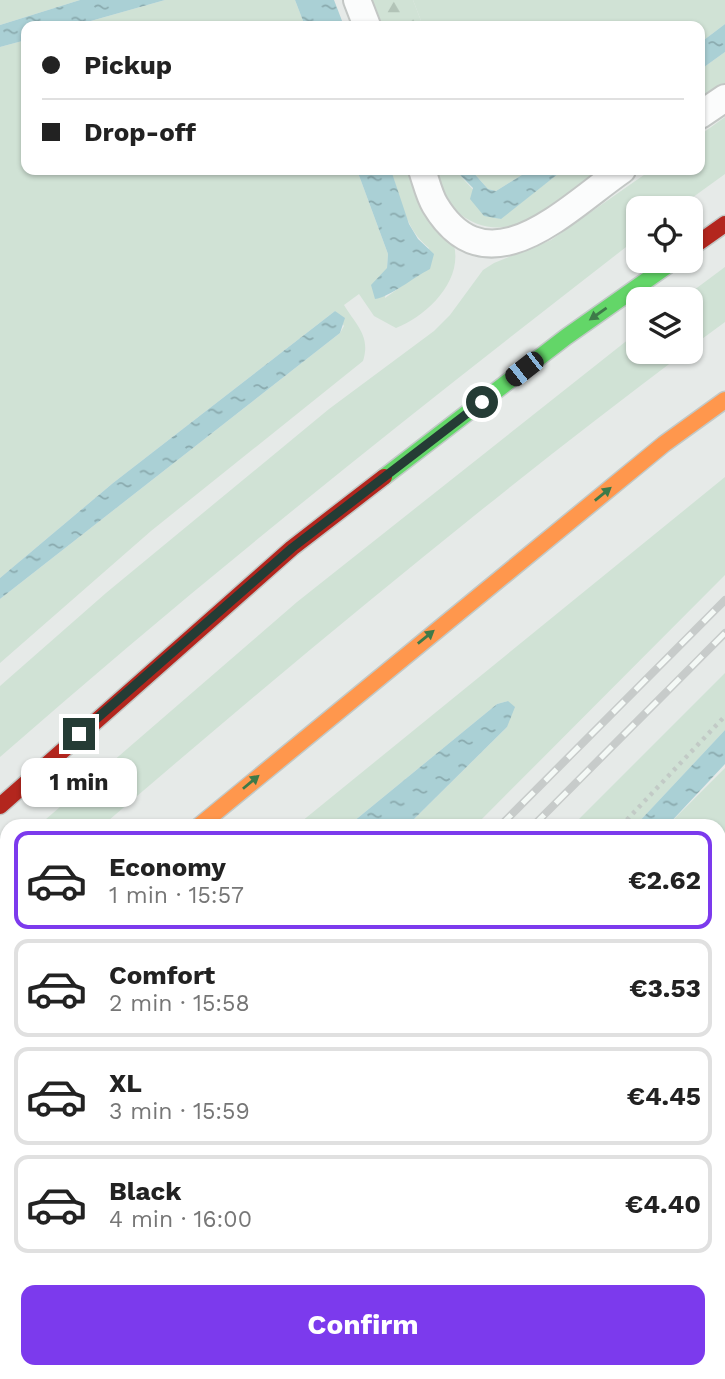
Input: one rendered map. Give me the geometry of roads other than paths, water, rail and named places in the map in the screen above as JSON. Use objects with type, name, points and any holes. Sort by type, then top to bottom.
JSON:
[{"type":"highway","points":[[703,240],[725,224]]},
{"type":"highway","points":[[0,806],[292,548],[566,337],[657,273]]},
{"type":"highway","points":[[207,819],[664,443],[725,400]]},
{"type":"street","points":[[357,0],[365,21]]},
{"type":"street","points":[[705,112],[725,98]]},
{"type":"street","points":[[424,175],[436,205],[460,232],[481,245],[506,245],[528,236],[615,175]]},
{"type":"water","points":[[80,0],[165,0],[91,21],[21,21],[21,41],[0,47],[0,25]]},
{"type":"water","points":[[295,0],[334,0],[342,21],[303,21]]},
{"type":"water","points":[[725,24],[725,52],[705,66],[705,39]]},
{"type":"water","points":[[359,175],[393,175],[409,224],[418,239],[434,254],[430,269],[395,291],[375,299],[371,285],[387,268],[388,254]]},
{"type":"water","points":[[460,175],[475,175],[488,189],[496,191],[522,175],[557,175],[501,219],[484,216],[470,199],[473,188]]},
{"type":"water","points":[[335,311],[345,318],[340,333],[0,599],[0,578],[113,483]]},
{"type":"water","points":[[508,701],[515,707],[507,727],[414,819],[357,819],[497,704]]},
{"type":"water","points":[[725,730],[725,764],[674,819],[642,819]]},
{"type":"railway","points":[[507,819],[725,600]]},
{"type":"railway","points":[[540,819],[725,633]]}]
